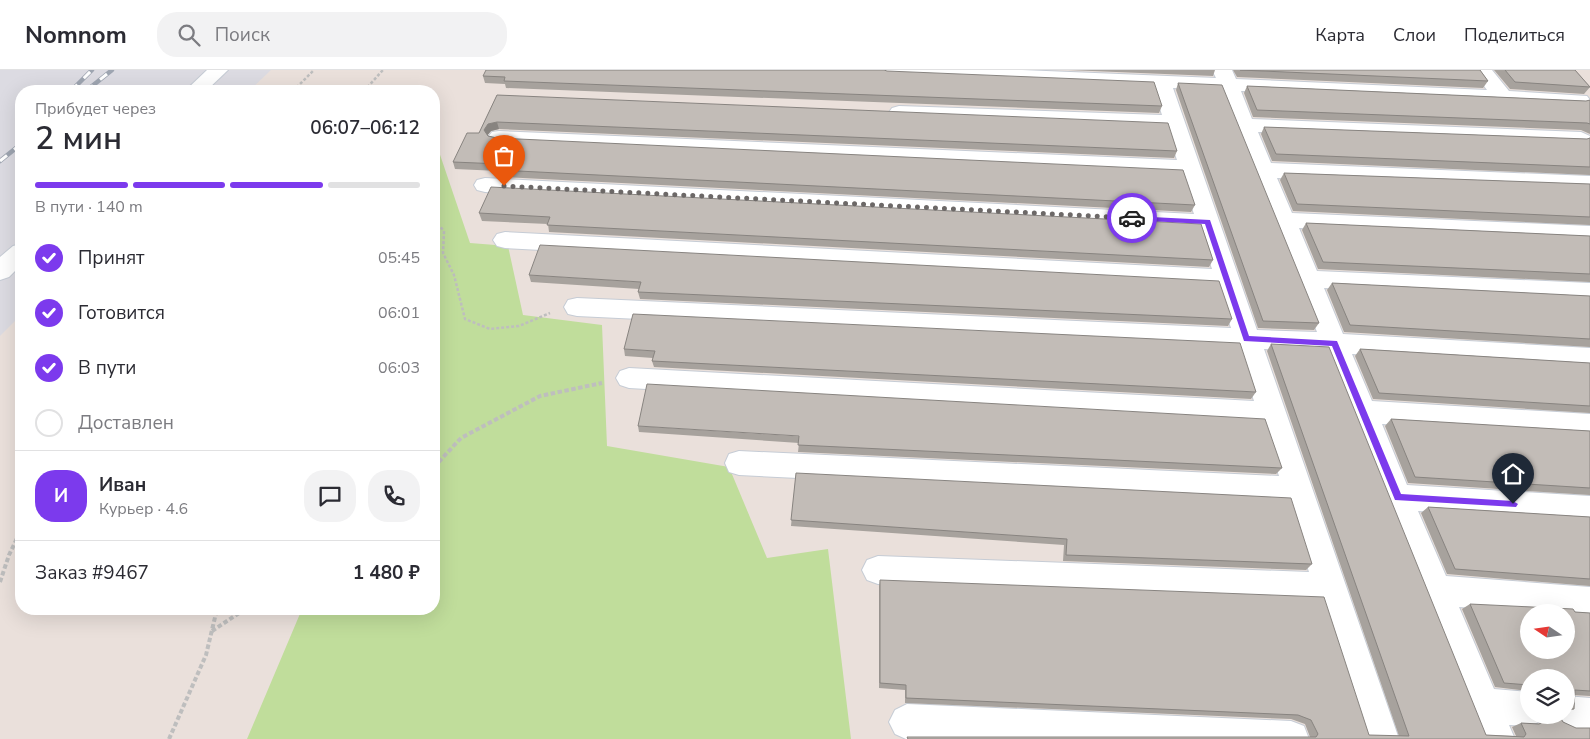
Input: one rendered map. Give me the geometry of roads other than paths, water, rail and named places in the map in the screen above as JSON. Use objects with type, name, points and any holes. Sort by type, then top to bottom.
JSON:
[{"type":"lane","points":[[202,85],[218,70]]},
{"type":"lane","points":[[886,70],[1161,81],[1225,77],[1503,97],[1580,100]]},
{"type":"lane","points":[[1086,70],[1120,79]]},
{"type":"lane","points":[[1482,70],[1503,97]]},
{"type":"lane","points":[[1225,77],[1498,739]]},
{"type":"lane","points":[[1161,81],[1380,739]]},
{"type":"lane","points":[[1541,98],[1586,143]]},
{"type":"lane","points":[[875,111],[1175,122]]},
{"type":"lane","points":[[1244,125],[1586,143]]},
{"type":"lane","points":[[499,137],[1190,168]]},
{"type":"lane","points":[[1263,170],[1590,183]]},
{"type":"lane","points":[[485,185],[1208,222]]},
{"type":"lane","points":[[1284,220],[1590,234]]},
{"type":"lane","points":[[505,240],[1226,278]]},
{"type":"lane","points":[[0,271],[15,257]]},
{"type":"lane","points":[[1308,278],[1590,292]]},
{"type":"lane","points":[[578,307],[1334,343],[1590,358]]},
{"type":"lane","points":[[629,378],[1272,413]]},
{"type":"lane","points":[[1363,412],[1590,425]]},
{"type":"lane","points":[[739,463],[1297,490]]},
{"type":"lane","points":[[1398,497],[1590,509]]},
{"type":"lane","points":[[878,570],[1329,587]]},
{"type":"lane","points":[[1436,590],[1590,602]]},
{"type":"lane","points":[[1484,705],[1520,708]]},
{"type":"lane","points":[[1575,714],[1590,715]]},
{"type":"lane","points":[[907,722],[1291,739]]},
{"type":"railway","points":[[77,85],[92,70]]},
{"type":"railway","points":[[93,85],[112,70]]},
{"type":"railway","points":[[0,161],[15,149]]}]
